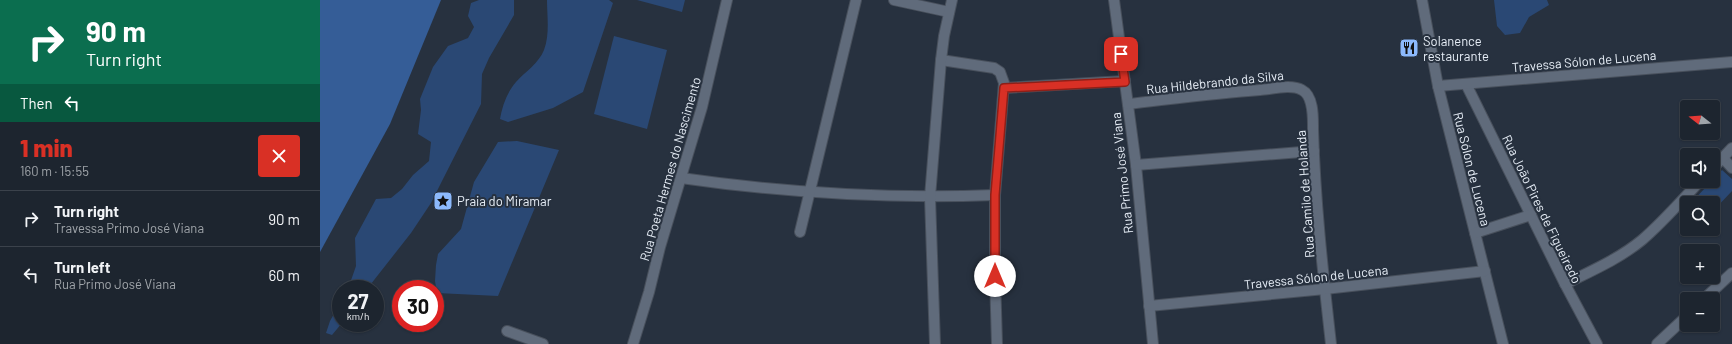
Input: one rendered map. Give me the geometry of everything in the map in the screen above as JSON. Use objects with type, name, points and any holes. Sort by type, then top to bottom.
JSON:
[{"type":"street","name":"Rua Poeta Hermes do Nascimento","points":[[633,344],[650,292],[660,247],[702,107],[727,0]]},
{"type":"street","points":[[800,232],[856,0]]},
{"type":"street","points":[[894,0],[949,12]]},
{"type":"street","points":[[935,344],[930,197],[941,60],[952,0]]},
{"type":"street","name":"Rua Primo José Viana","points":[[1114,0],[1136,166],[1153,344]]},
{"type":"street","name":"Rua Sólon de Lucena","points":[[1422,0],[1438,86],[1503,344]]},
{"type":"street","points":[[941,60],[990,66],[1000,72],[1004,88],[995,195],[997,344]]},
{"type":"street","name":"Travessa Sólon de Lucena","points":[[1438,86],[1732,62]]},
{"type":"street","points":[[1004,88],[1125,82]]},
{"type":"street","name":"Rua João Pires de Figueiredo","points":[[1466,84],[1530,215],[1597,344]]},
{"type":"street","name":"Rua Hildebrando da Silva","points":[[1128,104],[1224,92],[1284,88],[1298,88],[1304,91]]},
{"type":"street","name":"Rua Camilo de Holanda","points":[[1304,91],[1309,98],[1313,118],[1314,151],[1331,344]]},
{"type":"street","points":[[1720,161],[1732,148]]},
{"type":"street","points":[[1136,166],[1314,151]]},
{"type":"street","points":[[1723,158],[1732,168]]},
{"type":"street","points":[[681,178],[740,187],[809,192],[930,197],[995,195]]},
{"type":"street","points":[[1565,284],[1621,255],[1656,227],[1693,188]]},
{"type":"street","points":[[1475,233],[1530,215]]},
{"type":"street","name":"Travessa Sólon de Lucena","points":[[1150,306],[1325,289],[1485,271]]},
{"type":"street","points":[[1712,292],[1732,273]]},
{"type":"street","points":[[1657,344],[1680,323]]},
{"type":"street","points":[[507,331],[543,344]]},
{"type":"shaded area","points":[[320,0],[441,0],[390,124],[320,252]]},
{"type":"shaded area","points":[[479,0],[514,0],[514,15],[489,58],[482,74],[481,104],[431,203],[411,233],[374,280],[351,280],[356,266],[355,238],[376,199],[391,198],[402,189],[413,175],[429,161],[431,142],[418,134],[421,110],[420,99],[433,67],[448,46],[468,38],[474,27],[468,16],[471,3]]},
{"type":"shaded area","points":[[547,0],[609,0],[613,3],[583,92],[553,108],[508,122],[500,119],[508,95],[516,82],[542,55],[546,44],[548,31]]},
{"type":"shaded area","points":[[637,0],[685,0],[682,12]]},
{"type":"shaded area","points":[[1494,0],[1547,0],[1549,5],[1529,17],[1520,33],[1505,35],[1497,26]]},
{"type":"shaded area","points":[[614,36],[667,50],[647,129],[594,114]]},
{"type":"shaded area","points":[[517,141],[559,150],[498,296],[444,293],[444,280],[435,280],[438,254],[461,229],[474,182],[498,142]]},
{"type":"shaded area","points":[[1722,170],[1732,179],[1732,191],[1720,204],[1720,196],[1698,196],[1705,188],[1720,188],[1720,172]]},
{"type":"shaded area","points":[[332,317],[332,332],[334,332],[332,335],[326,333]]},
{"type":"place","name":"Solanence restaurante","points":[[1409,48]]},
{"type":"place","name":"Praia do Miramar","points":[[443,201]]},
{"type":"route","points":[[995,276],[995,195],[1004,88],[1125,82],[1121,54]]}]
